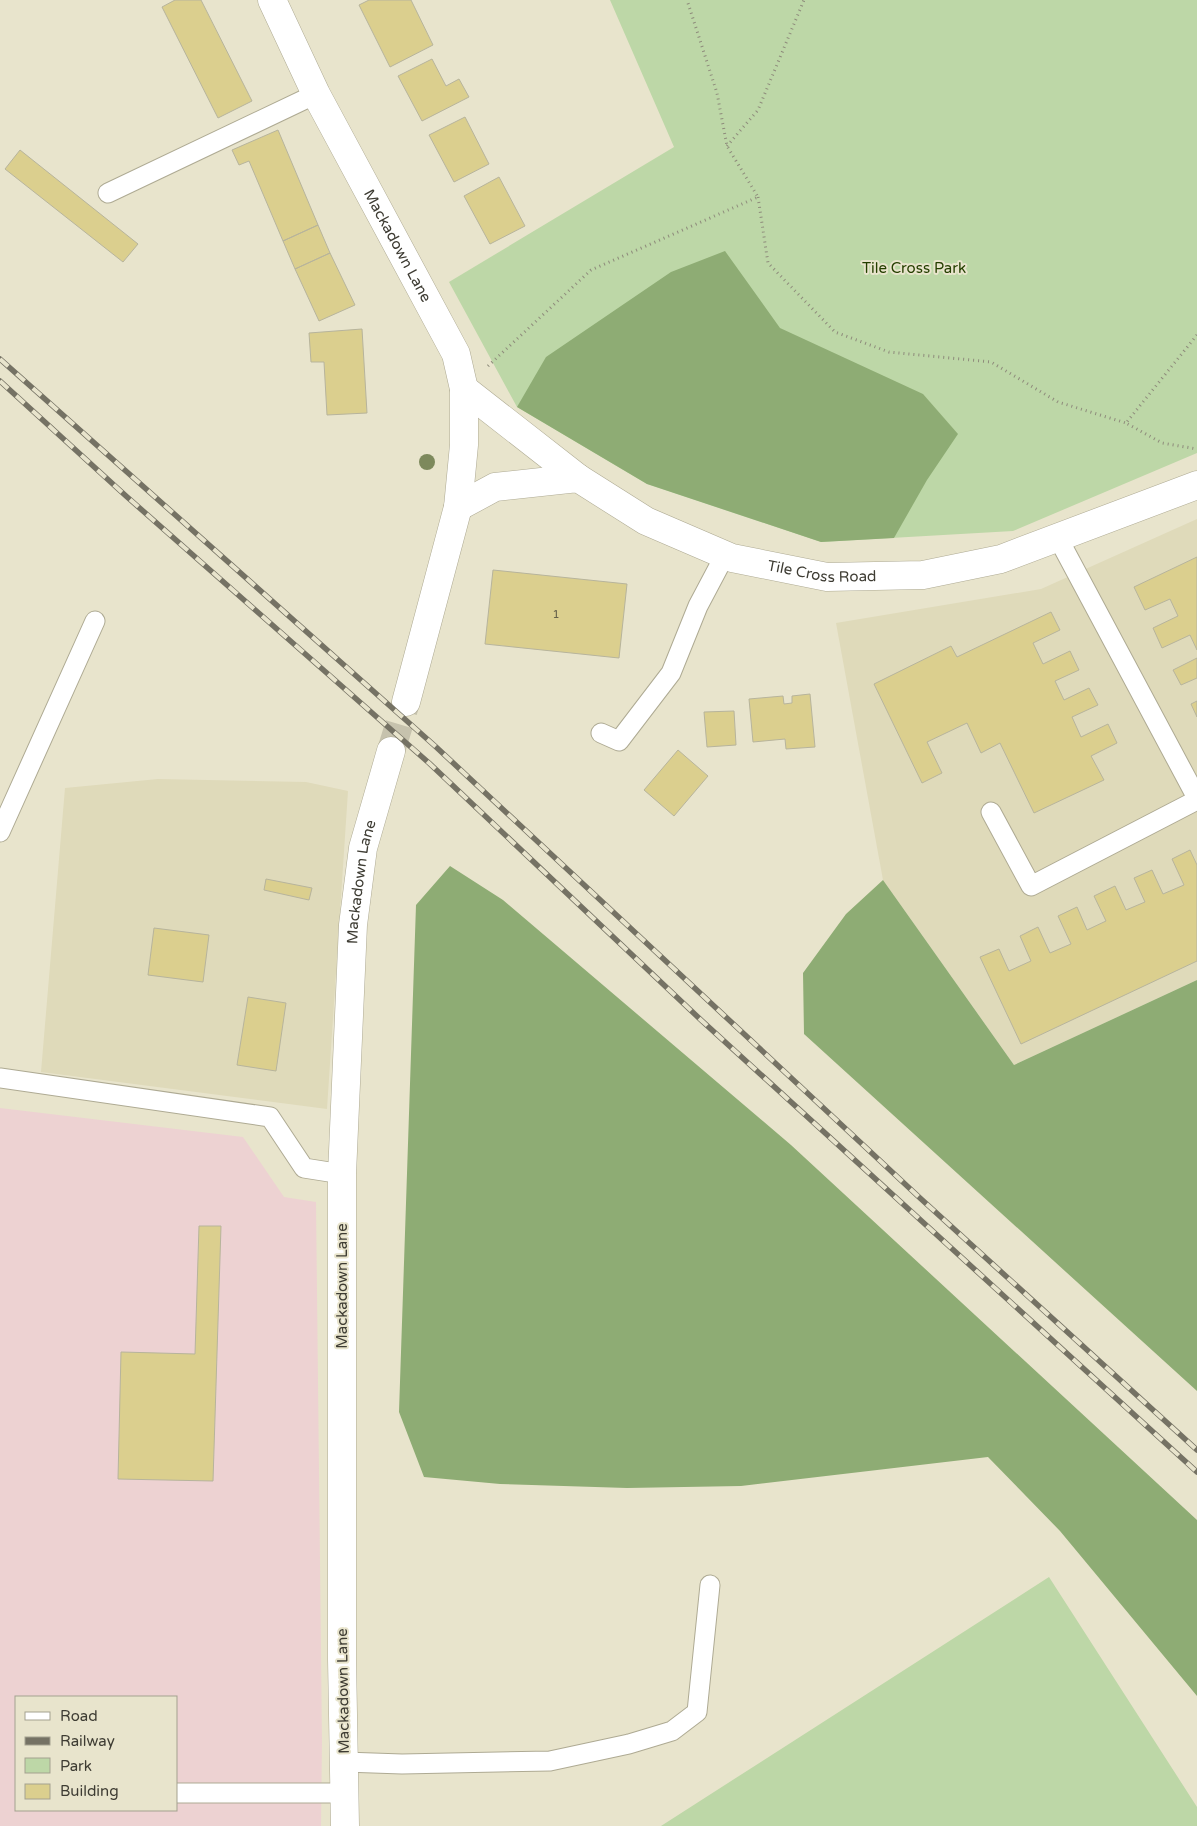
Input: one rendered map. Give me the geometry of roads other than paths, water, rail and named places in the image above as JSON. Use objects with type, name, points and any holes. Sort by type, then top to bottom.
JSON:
[{"type":"street","name":"Mackadown Lane","points":[[272,0],[316,94],[456,354],[464,389],[464,445],[458,507],[406,702]]},
{"type":"street","name":"Tile Cross Road","points":[[464,389],[578,478],[646,520],[732,558],[827,577],[923,575],[1001,559],[1197,485]]},
{"type":"street","points":[[458,507],[495,487],[578,478]]},
{"type":"street","name":"Mackadown Lane","points":[[344,1826],[342,1174],[353,924],[363,848],[391,751]]},
{"type":"lane","points":[[108,193],[316,94]]},
{"type":"lane","points":[[990,812],[1031,886],[1197,799],[1058,538]]},
{"type":"lane","points":[[601,733],[619,741],[671,673],[698,606],[725,555]]},
{"type":"lane","points":[[0,832],[95,622]]},
{"type":"lane","points":[[0,1078],[270,1117],[304,1168],[342,1174]]},
{"type":"lane","points":[[344,1762],[402,1764],[550,1761],[630,1744],[672,1731],[697,1712],[710,1585]]},
{"type":"lane","points":[[178,1792],[344,1793]]},
{"type":"tunnel","points":[[391,751],[406,702]]},
{"type":"railway","points":[[0,359],[435,746],[920,1198],[1197,1450]]},
{"type":"railway","points":[[0,381],[126,496],[429,763],[701,1020],[1197,1472]]},
{"type":"park label","name":"Tile Cross Park","points":[[914,268]]}]
